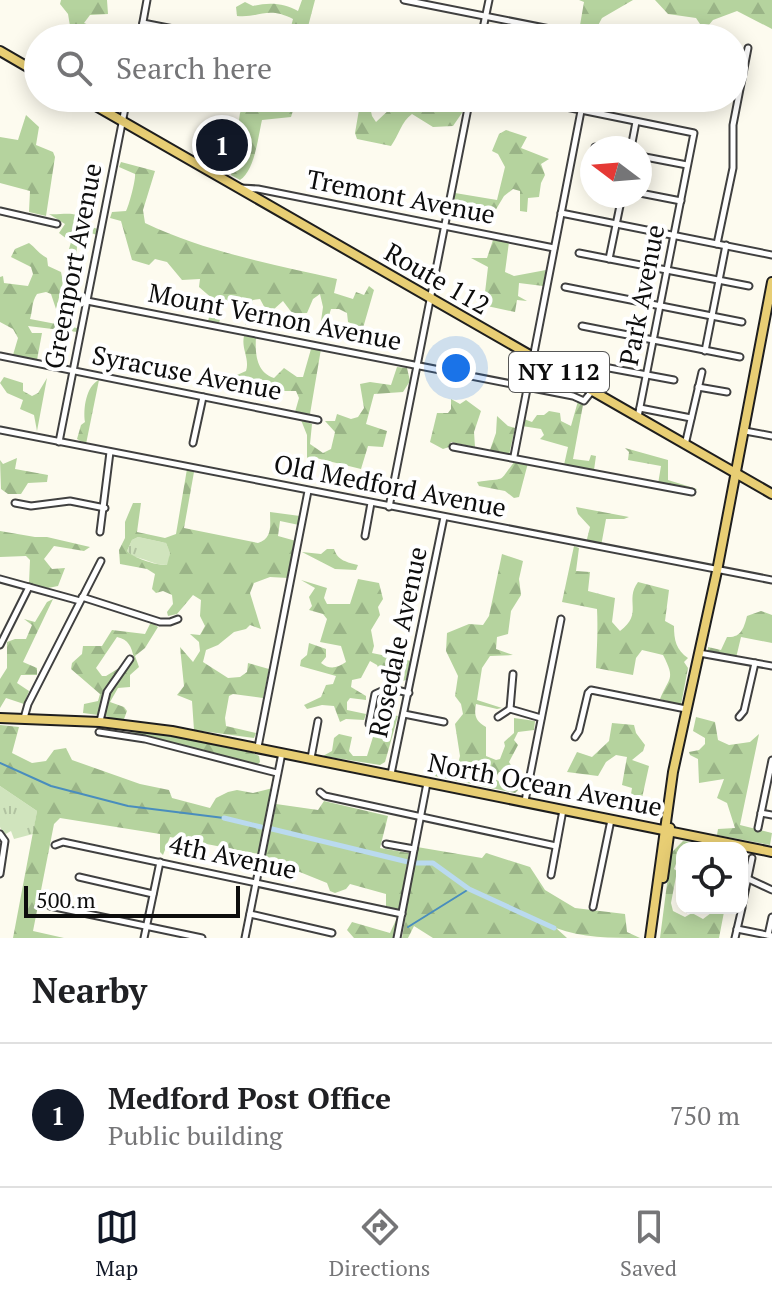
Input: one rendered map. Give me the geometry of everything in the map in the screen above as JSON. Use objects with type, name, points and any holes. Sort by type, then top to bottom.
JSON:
[{"type":"main road","points":[[0,51],[24,65]]},
{"type":"main road","name":"Route 112","points":[[106,112],[592,391],[639,413],[685,445],[772,494]]},
{"type":"main road","points":[[652,938],[684,724],[772,282]]},
{"type":"main road","points":[[734,473],[745,431],[749,398]]},
{"type":"main road","points":[[698,653],[713,594],[715,571]]},
{"type":"main road","name":"North Ocean Avenue","points":[[0,718],[161,729],[772,852]]},
{"type":"street","points":[[147,0],[143,23],[148,24]]},
{"type":"street","points":[[404,0],[526,24]]},
{"type":"street","points":[[484,24],[489,0]]},
{"type":"street","name":"Greenport Avenue","points":[[59,442],[124,112]]},
{"type":"street","points":[[389,507],[467,112]]},
{"type":"street","points":[[514,456],[581,112]]},
{"type":"street","points":[[586,112],[636,122],[633,136]]},
{"type":"street","points":[[717,244],[733,168],[736,112]]},
{"type":"street","name":"Park Avenue","points":[[636,122],[694,133],[639,413]]},
{"type":"street","points":[[652,158],[687,165]]},
{"type":"street","name":"Tremont Avenue","points":[[240,189],[250,187],[554,248]]},
{"type":"street","points":[[652,195],[681,201]]},
{"type":"street","points":[[609,259],[619,208]]},
{"type":"street","points":[[0,211],[57,224]]},
{"type":"street","points":[[561,213],[772,255]]},
{"type":"street","points":[[705,351],[726,245]]},
{"type":"street","points":[[579,253],[749,286]]},
{"type":"street","points":[[565,287],[742,322]]},
{"type":"street","name":"Mount Vernon Avenue","points":[[87,301],[526,386],[584,401],[592,391]]},
{"type":"street","points":[[582,326],[740,357]]},
{"type":"street","name":"Syracuse Avenue","points":[[0,356],[318,420]]},
{"type":"street","points":[[593,365],[674,380]]},
{"type":"street","points":[[685,445],[702,372]]},
{"type":"street","points":[[698,387],[727,392]]},
{"type":"street","points":[[193,443],[203,397]]},
{"type":"street","points":[[639,413],[691,418]]},
{"type":"street","name":"Old Medford Avenue","points":[[0,430],[772,580]]},
{"type":"street","points":[[745,431],[772,436]]},
{"type":"street","points":[[453,447],[514,456],[692,492]]},
{"type":"street","points":[[100,532],[110,452]]},
{"type":"street","points":[[258,747],[308,491]]},
{"type":"street","points":[[15,503],[31,506],[70,501],[105,508]]},
{"type":"street","points":[[365,536],[371,503]]},
{"type":"street","name":"Rosedale Avenue","points":[[391,774],[444,517]]},
{"type":"street","points":[[24,719],[28,704],[101,561]]},
{"type":"street","points":[[2,580],[160,622],[178,619]]},
{"type":"street","points":[[0,645],[29,587]]},
{"type":"street","points":[[525,801],[561,619]]},
{"type":"street","points":[[698,653],[772,666]]},
{"type":"street","points":[[130,659],[107,692],[99,727],[277,773]]},
{"type":"street","points":[[739,717],[744,711],[755,663]]},
{"type":"street","points":[[510,709],[513,674]]},
{"type":"street","points":[[369,724],[375,694],[388,688],[409,693]]},
{"type":"street","points":[[575,737],[591,690],[687,709]]},
{"type":"street","points":[[498,717],[510,709],[541,718]]},
{"type":"street","points":[[404,714],[444,722]]},
{"type":"street","points":[[311,758],[318,721]]},
{"type":"street","points":[[245,938],[282,752]]},
{"type":"street","points":[[758,828],[772,760]]},
{"type":"street","points":[[397,938],[427,782]]},
{"type":"street","points":[[320,792],[325,796],[556,846]]},
{"type":"street","points":[[551,875],[563,809]]},
{"type":"street","points":[[761,813],[772,815]]},
{"type":"street","points":[[593,907],[611,819]]},
{"type":"street","points":[[0,834],[5,841],[0,874]]},
{"type":"street","name":"4th Avenue","points":[[55,845],[63,842],[402,914]]},
{"type":"street","points":[[386,844],[414,849]]},
{"type":"street","points":[[748,869],[752,858]]},
{"type":"street","points":[[144,938],[160,862]]},
{"type":"street","points":[[79,877],[153,894]]},
{"type":"street","points":[[748,878],[772,890]]},
{"type":"street","points":[[42,900],[50,906],[202,938]]},
{"type":"street","points":[[250,914],[332,933]]},
{"type":"street","points":[[735,938],[740,914]]},
{"type":"street","points":[[737,929],[769,937],[772,917]]},
{"type":"green space","points":[[61,0],[107,0],[108,14],[90,15],[84,23],[86,24],[70,24],[68,14],[60,4]]},
{"type":"green space","points":[[302,0],[315,0],[309,24],[292,24],[293,19],[277,13],[237,16],[236,7],[245,2],[253,6],[282,5],[298,11]]},
{"type":"green space","points":[[579,0],[633,0],[602,18],[599,24],[580,24],[584,2]]},
{"type":"green space","points":[[655,0],[772,0],[772,29],[737,11],[710,24],[700,24],[696,18],[668,14]]},
{"type":"green space","points":[[293,112],[291,117],[262,120],[252,161],[240,180],[231,175],[240,113]]},
{"type":"green space","points":[[359,112],[371,112],[376,122],[387,112],[463,112],[453,126],[433,127],[412,114],[391,146],[357,139]]},
{"type":"green space","points":[[26,115],[39,127],[36,145],[53,152],[55,157],[46,216],[29,212],[30,191],[0,183],[0,137],[18,140]]},
{"type":"green space","points":[[506,130],[527,137],[521,148],[549,159],[541,164],[545,175],[539,197],[528,198],[527,212],[520,211],[520,191],[513,189],[504,196],[495,211],[454,204],[455,193],[497,200],[505,167],[498,154],[492,151],[499,134]]},
{"type":"green space","points":[[121,162],[155,171],[143,210],[145,223],[215,250],[337,279],[334,293],[353,299],[356,292],[364,295],[369,286],[374,290],[363,328],[348,322],[347,313],[339,309],[331,309],[327,322],[321,321],[323,307],[320,294],[313,299],[307,313],[292,313],[283,301],[273,310],[266,310],[260,299],[253,300],[245,325],[247,303],[240,299],[225,301],[219,323],[208,321],[214,300],[199,287],[200,279],[182,280],[167,262],[155,259],[149,265],[132,260],[121,221],[110,218],[112,212],[126,211],[133,187],[135,174],[119,167]]},
{"type":"green space","points":[[49,214],[73,214],[98,229],[97,235],[82,230],[78,232],[76,261],[69,249],[71,242],[59,233],[65,224]]},
{"type":"green space","points":[[493,240],[509,242],[505,272],[514,276],[546,270],[543,286],[519,283],[518,296],[527,301],[517,300],[515,312],[487,306],[484,301],[488,267],[471,258],[487,258]]},
{"type":"green space","points":[[29,243],[47,258],[48,266],[61,272],[63,282],[56,309],[51,294],[37,294],[30,319],[77,328],[77,332],[28,326],[32,333],[42,333],[37,360],[13,355],[18,338],[13,329],[0,322],[0,277],[3,276],[4,283],[28,286],[33,274],[31,267],[11,257],[15,249]]},
{"type":"green space","points":[[244,336],[256,337],[260,367],[274,378],[284,368],[297,377],[303,377],[311,349],[321,349],[310,414],[295,412],[299,398],[296,391],[274,391],[237,375],[246,371],[247,367]]},
{"type":"green space","points":[[397,367],[407,368],[410,381],[403,392],[374,394],[366,424],[387,431],[383,447],[368,446],[361,469],[316,458],[307,461],[307,435],[301,420],[312,424],[310,444],[323,453],[331,449],[335,432],[325,421],[335,421],[337,414],[351,419],[358,417],[364,408],[360,384],[391,385]]},
{"type":"green space","points":[[4,377],[23,383],[23,391],[32,396],[38,393],[47,378],[37,431],[34,415],[20,409],[23,400],[7,393],[0,383]]},
{"type":"green space","points":[[99,380],[86,444],[77,439],[85,422],[88,392]]},
{"type":"green space","points":[[451,399],[460,404],[466,400],[481,411],[474,432],[475,447],[451,442],[449,447],[443,449],[430,442],[437,413],[448,413]]},
{"type":"green space","points":[[578,401],[583,405],[573,459],[589,461],[591,455],[596,456],[594,470],[564,465],[568,447],[540,439],[544,435],[541,429],[522,426],[524,419],[532,422],[537,415],[549,411],[560,413],[561,421],[571,426]]},
{"type":"green space","points":[[497,416],[515,428],[509,455],[490,450],[496,433]]},
{"type":"green space","points":[[625,448],[668,460],[668,480],[697,489],[658,484],[661,466],[628,460],[629,452]]},
{"type":"green space","points":[[17,458],[15,469],[48,475],[47,482],[28,483],[21,494],[8,494],[1,489],[0,460],[3,464]]},
{"type":"green space","points":[[516,460],[528,463],[519,497],[479,486],[477,482],[501,478]]},
{"type":"green space","points":[[187,469],[194,472],[184,528],[258,543],[268,534],[270,512],[300,516],[299,525],[280,521],[278,536],[296,541],[288,578],[270,577],[254,583],[250,593],[261,629],[250,625],[234,632],[206,650],[203,662],[228,678],[240,677],[247,672],[248,663],[269,669],[263,698],[229,696],[226,726],[256,733],[254,738],[194,730],[192,701],[177,695],[184,686],[180,647],[193,662],[200,651],[199,642],[190,634],[200,635],[205,626],[200,616],[201,600],[193,595],[177,614],[168,616],[167,612],[173,604],[172,595],[163,591],[156,593],[152,589],[155,574],[147,569],[120,564],[119,550],[133,503],[141,503],[137,532],[165,538],[176,534]],"holes":[[[138,537],[166,543],[170,553],[167,565],[146,561],[127,551],[132,540]]]},
{"type":"green space","points":[[576,507],[629,517],[606,519],[601,546],[586,543],[590,527]]},
{"type":"green space","points":[[0,531],[90,547],[84,551],[54,546],[44,559],[52,569],[65,568],[58,586],[48,588],[29,584],[30,560],[26,556],[0,557]]},
{"type":"green space","points":[[138,537],[166,543],[170,553],[168,565],[133,557],[127,551],[132,540]]},
{"type":"green space","points":[[574,546],[579,548],[576,571],[590,572],[588,591],[615,598],[612,622],[620,631],[633,613],[633,595],[638,582],[669,590],[665,621],[674,626],[676,644],[688,658],[684,662],[688,668],[681,705],[660,699],[670,674],[663,655],[642,650],[636,658],[633,675],[596,668],[597,609],[562,602]]},
{"type":"green space","points":[[327,549],[334,549],[340,559],[358,565],[356,570],[335,569],[302,552],[321,554]]},
{"type":"green space","points":[[502,554],[523,561],[519,579],[521,595],[511,611],[508,634],[497,637],[496,649],[513,655],[490,656],[482,668],[477,700],[502,708],[476,704],[475,711],[477,720],[486,727],[486,756],[496,760],[500,759],[504,742],[514,733],[514,718],[535,721],[534,730],[518,732],[514,740],[518,745],[509,762],[514,770],[499,772],[495,779],[511,788],[520,788],[515,793],[430,775],[432,769],[444,773],[456,772],[460,756],[455,724],[463,714],[455,696],[458,676],[446,651],[447,633],[469,624],[483,625],[489,616]]},
{"type":"green space","points":[[358,579],[379,583],[383,599],[378,607],[380,615],[371,630],[372,653],[411,661],[406,680],[403,681],[405,669],[389,665],[384,681],[377,665],[370,661],[361,678],[352,680],[351,687],[366,696],[366,700],[350,698],[347,702],[347,710],[366,714],[364,720],[346,719],[340,722],[334,706],[307,709],[304,705],[321,697],[326,685],[333,684],[336,676],[300,666],[307,655],[309,643],[326,649],[326,657],[321,663],[327,667],[346,662],[341,646],[320,642],[327,619],[323,614],[309,610],[312,606],[309,597],[315,588],[301,580],[327,588],[324,598],[327,604],[350,604]]},
{"type":"green space","points":[[53,599],[23,662],[37,668],[37,675],[21,675],[17,683],[29,691],[24,704],[6,698],[0,708],[0,679],[7,668],[7,642],[26,639],[32,625],[24,619],[35,622],[47,602]]},
{"type":"green space","points":[[761,611],[772,615],[772,643],[741,637],[736,658],[708,652],[708,647],[721,650],[727,637],[736,636],[741,631],[747,616]]},
{"type":"green space","points":[[151,622],[158,627],[145,648],[135,656],[139,667],[130,675],[130,687],[118,688],[110,702],[124,707],[127,711],[124,719],[104,715],[108,695],[134,658],[129,644],[117,637],[96,668],[102,676],[106,676],[124,665],[107,688],[98,715],[83,713],[84,704],[98,701],[100,694],[71,669],[72,663],[82,654],[83,646],[102,646],[112,630],[145,634]]},
{"type":"green space","points":[[398,716],[385,762],[380,765],[323,756],[332,751],[334,738],[339,734],[352,737],[349,751],[353,756],[367,756],[378,721]]},
{"type":"green space","points":[[696,717],[715,722],[718,740],[729,745],[750,742],[759,734],[740,825],[772,833],[770,845],[717,835],[718,829],[735,828],[727,803],[717,798],[724,779],[699,783],[698,759],[689,752],[699,750],[705,744],[705,738],[693,731]]},
{"type":"green space","points":[[612,723],[634,725],[645,745],[643,751],[632,760],[649,766],[642,798],[631,794],[632,788],[622,785],[627,757],[616,755],[606,762],[598,776],[567,772],[577,752],[592,757],[609,741]]},
{"type":"green space","points":[[0,725],[19,727],[12,753],[32,763],[46,761],[54,750],[66,748],[72,760],[140,784],[169,790],[172,798],[210,808],[216,798],[228,792],[253,793],[273,788],[259,854],[170,837],[163,855],[160,852],[160,834],[60,818],[54,824],[33,931],[64,938],[13,938],[37,811],[0,786]]},
{"type":"green space","points":[[130,732],[155,733],[253,753],[259,756],[260,762],[256,766]]},
{"type":"green space","points":[[0,786],[37,811],[33,834],[14,839],[11,831],[4,835],[0,827]]},
{"type":"green space","points":[[324,801],[388,816],[380,848],[409,853],[399,910],[386,906],[386,894],[350,884],[335,893],[330,891],[327,883],[265,858],[276,804],[318,810]]},
{"type":"green space","points":[[417,847],[482,858],[486,853],[530,867],[545,890],[575,908],[625,914],[627,932],[640,938],[586,936],[556,928],[567,938],[433,938],[414,926],[408,938],[402,938]]},
{"type":"green space","points":[[676,848],[673,911],[685,917],[694,914],[703,919],[710,914],[724,914],[719,938],[660,938],[671,853]]},
{"type":"green space","points":[[396,920],[394,938],[354,938],[347,930],[352,922],[390,933]]},
{"type":"waterway","points":[[0,763],[51,786],[128,806],[224,818]]},
{"type":"waterway","points":[[224,818],[261,827]]},
{"type":"waterway","points":[[272,829],[408,862]]},
{"type":"waterway","points":[[416,863],[433,863],[469,889],[554,928]]},
{"type":"waterway","points":[[408,927],[469,889]]},
{"type":"place","name":"Medford Post Office","points":[[222,145]]}]
